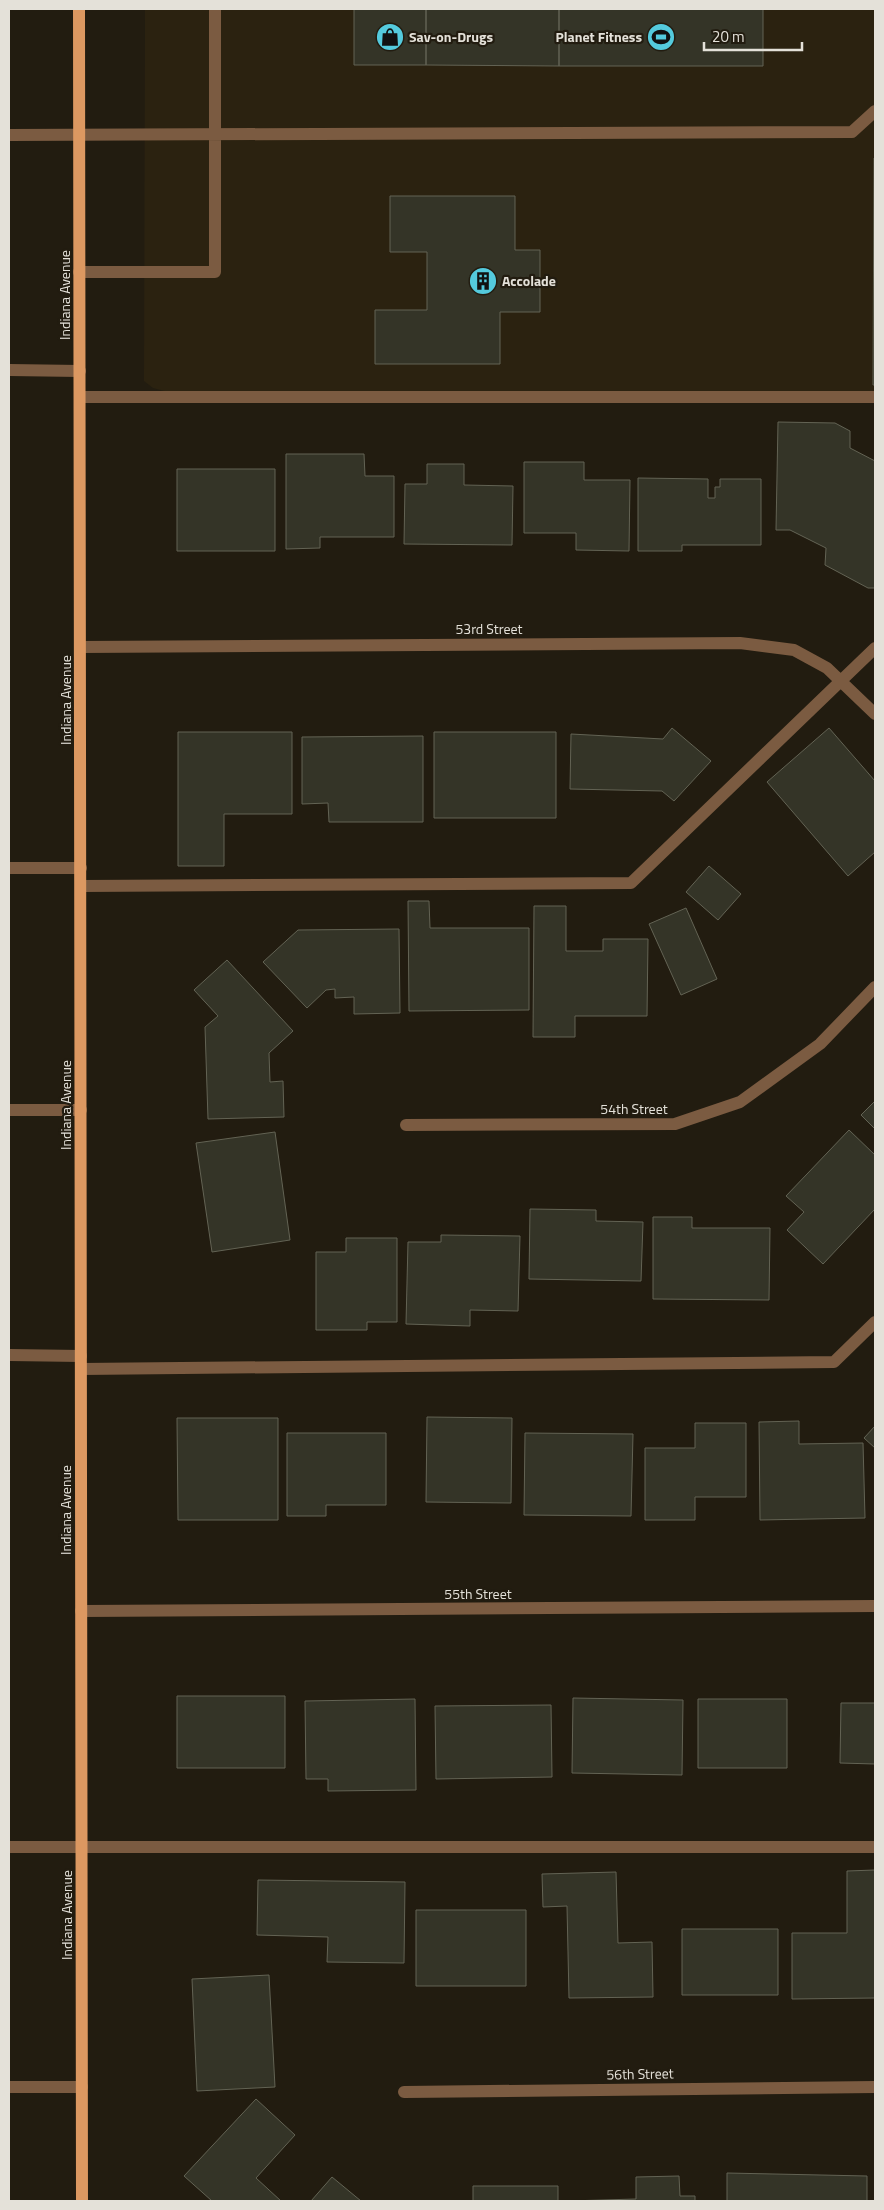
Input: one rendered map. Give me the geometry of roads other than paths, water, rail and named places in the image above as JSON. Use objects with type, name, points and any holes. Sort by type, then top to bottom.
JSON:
[{"type":"main road","name":"Indiana Avenue","points":[[80,9],[82,2201]]},
{"type":"street","points":[[79,272],[215,272],[215,9]]},
{"type":"street","points":[[9,135],[852,132],[875,111]]},
{"type":"street","points":[[9,370],[80,371]]},
{"type":"street","points":[[80,397],[875,397]]},
{"type":"street","name":"53rd Street","points":[[80,646],[740,643],[794,650],[827,668],[875,714]]},
{"type":"street","points":[[80,886],[631,882],[842,682],[875,648]]},
{"type":"street","points":[[9,868],[80,868]]},
{"type":"street","name":"54th Street","points":[[406,1125],[675,1124],[740,1102],[820,1044],[875,987]]},
{"type":"street","points":[[9,1110],[81,1110]]},
{"type":"street","points":[[81,1369],[834,1362],[875,1322]]},
{"type":"street","points":[[9,1355],[81,1356]]},
{"type":"street","name":"55th Street","points":[[81,1612],[875,1606]]},
{"type":"street","points":[[9,1847],[875,1847]]},
{"type":"street","points":[[9,2087],[82,2087]]},
{"type":"street","name":"56th Street","points":[[404,2092],[875,2087]]},
{"type":"place","name":"Sav-on-Drugs","points":[[390,37]]},
{"type":"place","name":"Planet Fitness","points":[[661,37]]},
{"type":"place","name":"Accolade","points":[[483,281]]}]
